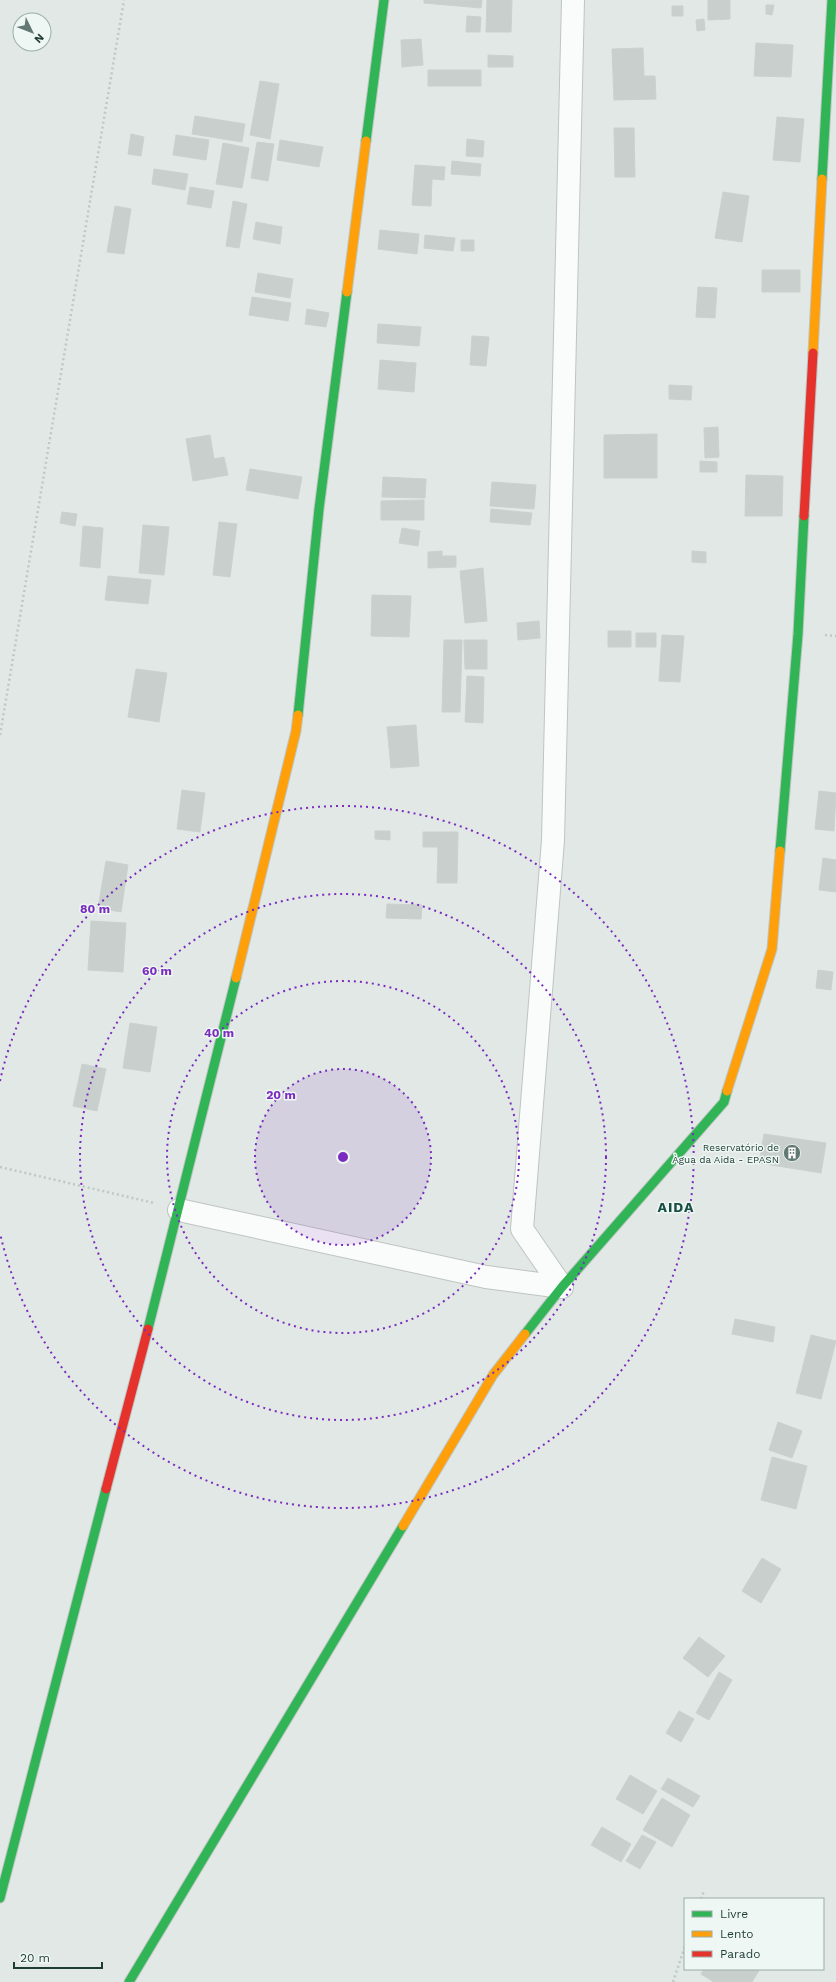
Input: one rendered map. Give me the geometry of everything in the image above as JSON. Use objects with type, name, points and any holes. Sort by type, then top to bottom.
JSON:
[{"type":"street","points":[[0,1898],[179,1210],[296,731],[319,509],[384,0]]},
{"type":"street","points":[[562,1288],[522,1229],[553,840],[573,0]]},
{"type":"street","points":[[128,1982],[493,1375],[562,1288],[724,1102],[772,949],[798,634],[832,0]]},
{"type":"street","points":[[179,1210],[486,1277],[562,1288]]},
{"type":"path","points":[[0,735],[124,0]]},
{"type":"path","points":[[0,1167],[179,1210]]},
{"type":"path","points":[[701,1898],[704,1891]]},
{"type":"path","points":[[673,1982],[684,1949]]},
{"type":"building","points":[[424,0],[482,0],[481,8],[424,3]]},
{"type":"building","points":[[487,0],[512,0],[511,32],[486,32]]},
{"type":"building","points":[[708,0],[730,0],[730,19],[708,20]]},
{"type":"building","points":[[766,5],[774,5],[772,15],[766,14]]},
{"type":"building","points":[[672,6],[683,6],[683,16],[672,16]]},
{"type":"building","points":[[467,16],[481,17],[480,32],[466,32]]},
{"type":"building","points":[[704,19],[705,30],[697,31],[696,20]]},
{"type":"building","points":[[421,39],[423,65],[402,67],[401,40]]},
{"type":"building","points":[[756,43],[793,45],[791,77],[754,76]]},
{"type":"building","points":[[643,48],[644,76],[655,76],[656,99],[614,100],[612,49]]},
{"type":"building","points":[[488,55],[513,56],[513,67],[488,67]]},
{"type":"building","points":[[428,70],[481,70],[481,86],[428,86]]},
{"type":"building","points":[[260,81],[279,84],[270,139],[250,135]]},
{"type":"building","points":[[195,116],[245,124],[242,142],[192,134]]},
{"type":"building","points":[[777,117],[804,119],[800,162],[773,160]]},
{"type":"building","points":[[614,128],[634,128],[635,177],[615,177]]},
{"type":"building","points":[[131,134],[144,137],[141,156],[128,154]]},
{"type":"building","points":[[176,135],[209,140],[206,160],[173,155]]},
{"type":"building","points":[[467,139],[484,141],[483,157],[466,156]]},
{"type":"building","points":[[280,140],[323,147],[319,167],[277,160]]},
{"type":"building","points":[[257,142],[274,144],[268,181],[251,178]]},
{"type":"building","points":[[223,143],[249,148],[242,188],[216,184]]},
{"type":"building","points":[[452,161],[481,164],[480,176],[451,174]]},
{"type":"building","points":[[415,165],[445,167],[444,180],[432,179],[431,206],[412,205]]},
{"type":"building","points":[[154,169],[188,174],[185,190],[152,184]]},
{"type":"building","points":[[190,187],[214,191],[211,208],[187,204]]},
{"type":"building","points":[[723,192],[749,196],[742,242],[715,238]]},
{"type":"building","points":[[233,201],[247,204],[239,248],[226,246]]},
{"type":"building","points":[[115,206],[131,209],[124,254],[107,252]]},
{"type":"building","points":[[256,222],[282,227],[280,244],[253,239]]},
{"type":"building","points":[[380,230],[419,234],[417,254],[378,249]]},
{"type":"building","points":[[425,235],[455,238],[453,251],[424,248]]},
{"type":"building","points":[[461,240],[474,240],[474,251],[461,251]]},
{"type":"building","points":[[762,270],[800,270],[800,292],[762,292]]},
{"type":"building","points":[[258,273],[293,279],[290,298],[255,292]]},
{"type":"building","points":[[698,287],[717,288],[715,318],[696,317]]},
{"type":"building","points":[[252,297],[291,303],[288,321],[249,315]]},
{"type":"building","points":[[307,309],[329,313],[326,327],[305,324]]},
{"type":"building","points":[[378,324],[421,327],[419,346],[377,343]]},
{"type":"building","points":[[472,336],[489,337],[486,366],[470,365]]},
{"type":"building","points":[[380,360],[416,363],[414,392],[378,389]]},
{"type":"building","points":[[669,385],[692,386],[691,400],[669,399]]},
{"type":"building","points":[[718,427],[719,457],[705,458],[704,428]]},
{"type":"building","points":[[657,434],[657,478],[604,478],[604,435]]},
{"type":"building","points":[[210,435],[214,459],[224,457],[228,475],[193,481],[186,439]]},
{"type":"building","points":[[700,461],[717,462],[717,472],[700,472]]},
{"type":"building","points":[[250,469],[302,477],[298,499],[246,490]]},
{"type":"building","points":[[746,475],[783,476],[782,516],[745,516]]},
{"type":"building","points":[[383,477],[426,479],[425,498],[382,497]]},
{"type":"building","points":[[492,482],[536,485],[534,509],[490,506]]},
{"type":"building","points":[[424,500],[424,520],[381,520],[381,501]]},
{"type":"building","points":[[491,509],[532,513],[530,525],[490,522]]},
{"type":"building","points":[[62,512],[77,514],[75,526],[60,523]]},
{"type":"building","points":[[219,522],[237,524],[230,577],[213,575]]},
{"type":"building","points":[[143,525],[169,527],[164,575],[139,573]]},
{"type":"building","points":[[83,526],[103,528],[100,568],[80,566]]},
{"type":"building","points":[[402,528],[420,531],[418,546],[399,543]]},
{"type":"building","points":[[442,551],[442,556],[456,556],[456,567],[428,568],[428,552]]},
{"type":"building","points":[[692,551],[706,552],[706,563],[692,562]]},
{"type":"building","points":[[483,568],[487,621],[465,623],[460,571]]},
{"type":"building","points":[[108,576],[151,580],[148,604],[105,600]]},
{"type":"building","points":[[372,595],[411,596],[409,637],[371,636]]},
{"type":"building","points":[[539,621],[540,638],[518,640],[517,623]]},
{"type":"building","points":[[608,631],[631,631],[631,647],[608,647]]},
{"type":"building","points":[[636,633],[656,633],[656,647],[636,647]]},
{"type":"building","points":[[662,635],[684,636],[680,682],[659,681]]},
{"type":"building","points":[[444,640],[462,640],[460,712],[442,712]]},
{"type":"building","points":[[464,640],[487,640],[487,669],[465,669]]},
{"type":"building","points":[[136,669],[167,673],[159,722],[128,717]]},
{"type":"building","points":[[467,676],[484,677],[483,723],[465,722]]},
{"type":"building","points":[[416,725],[419,766],[391,768],[387,727]]},
{"type":"building","points":[[182,790],[205,793],[200,832],[177,829]]},
{"type":"building","points":[[819,791],[836,793],[834,831],[815,829]]},
{"type":"building","points":[[375,831],[390,831],[390,840],[375,839]]},
{"type":"building","points":[[423,832],[458,832],[457,883],[437,883],[438,847],[423,847]]},
{"type":"building","points":[[823,858],[836,860],[836,892],[819,890]]},
{"type":"building","points":[[106,861],[128,865],[121,912],[98,908]]},
{"type":"building","points":[[387,904],[422,905],[421,919],[386,918]]},
{"type":"building","points":[[91,921],[126,923],[123,972],[88,970]]},
{"type":"building","points":[[818,970],[833,972],[831,990],[816,988]]},
{"type":"building","points":[[130,1023],[157,1027],[150,1072],[123,1068]]},
{"type":"building","points":[[82,1064],[106,1069],[97,1111],[73,1106]]},
{"type":"building","name":"Reservatório de Àgua da Aida - EPASN","points":[[764,1134],[826,1143],[821,1173],[759,1163]]},
{"type":"building","points":[[735,1319],[775,1327],[773,1342],[732,1334]]},
{"type":"building","points":[[811,1335],[836,1341],[821,1399],[796,1393]]},
{"type":"building","points":[[778,1422],[802,1431],[792,1458],[769,1450]]},
{"type":"building","points":[[772,1457],[807,1466],[796,1509],[761,1500]]},
{"type":"building","points":[[762,1558],[781,1569],[761,1603],[742,1591]]},
{"type":"building","points":[[699,1637],[725,1656],[708,1677],[683,1658]]},
{"type":"building","points":[[719,1672],[732,1680],[709,1720],[696,1713]]},
{"type":"building","points":[[679,1711],[694,1719],[681,1742],[666,1733]]},
{"type":"building","points":[[630,1775],[657,1791],[643,1814],[616,1799]]},
{"type":"building","points":[[668,1778],[700,1796],[693,1807],[661,1789]]},
{"type":"building","points":[[662,1798],[690,1815],[672,1847],[643,1830]]},
{"type":"building","points":[[602,1827],[631,1844],[621,1862],[591,1845]]},
{"type":"building","points":[[642,1835],[656,1842],[640,1869],[626,1861]]},
{"type":"building","points":[[703,1970],[759,1970],[752,1982],[714,1982],[701,1974]]},
{"type":"traffic: fast","points":[[366,141],[384,0]]},
{"type":"traffic: fast","points":[[822,179],[832,0]]},
{"type":"traffic: fast","points":[[298,715],[319,509],[347,292]]},
{"type":"traffic: fast","points":[[780,851],[798,634],[804,516]]},
{"type":"traffic: fast","points":[[148,1329],[236,978]]},
{"type":"traffic: fast","points":[[525,1334],[562,1287],[724,1102],[727,1091]]},
{"type":"traffic: fast","points":[[0,1898],[106,1489]]},
{"type":"traffic: fast","points":[[129,1982],[403,1526]]},
{"type":"traffic: slow","points":[[347,292],[366,141]]},
{"type":"traffic: slow","points":[[813,353],[822,179]]},
{"type":"traffic: slow","points":[[236,978],[296,731],[298,715]]},
{"type":"traffic: slow","points":[[727,1091],[772,949],[780,851]]},
{"type":"traffic: slow","points":[[403,1526],[493,1375],[525,1334]]},
{"type":"traffic: jam","points":[[804,516],[813,353]]},
{"type":"traffic: jam","points":[[106,1489],[148,1329]]},
{"type":"place","name":"Reservatório de Àgua da Aida - EPASN","points":[[792,1153]]},
{"type":"district","name":"AIDA","points":[[676,1207]]}]
